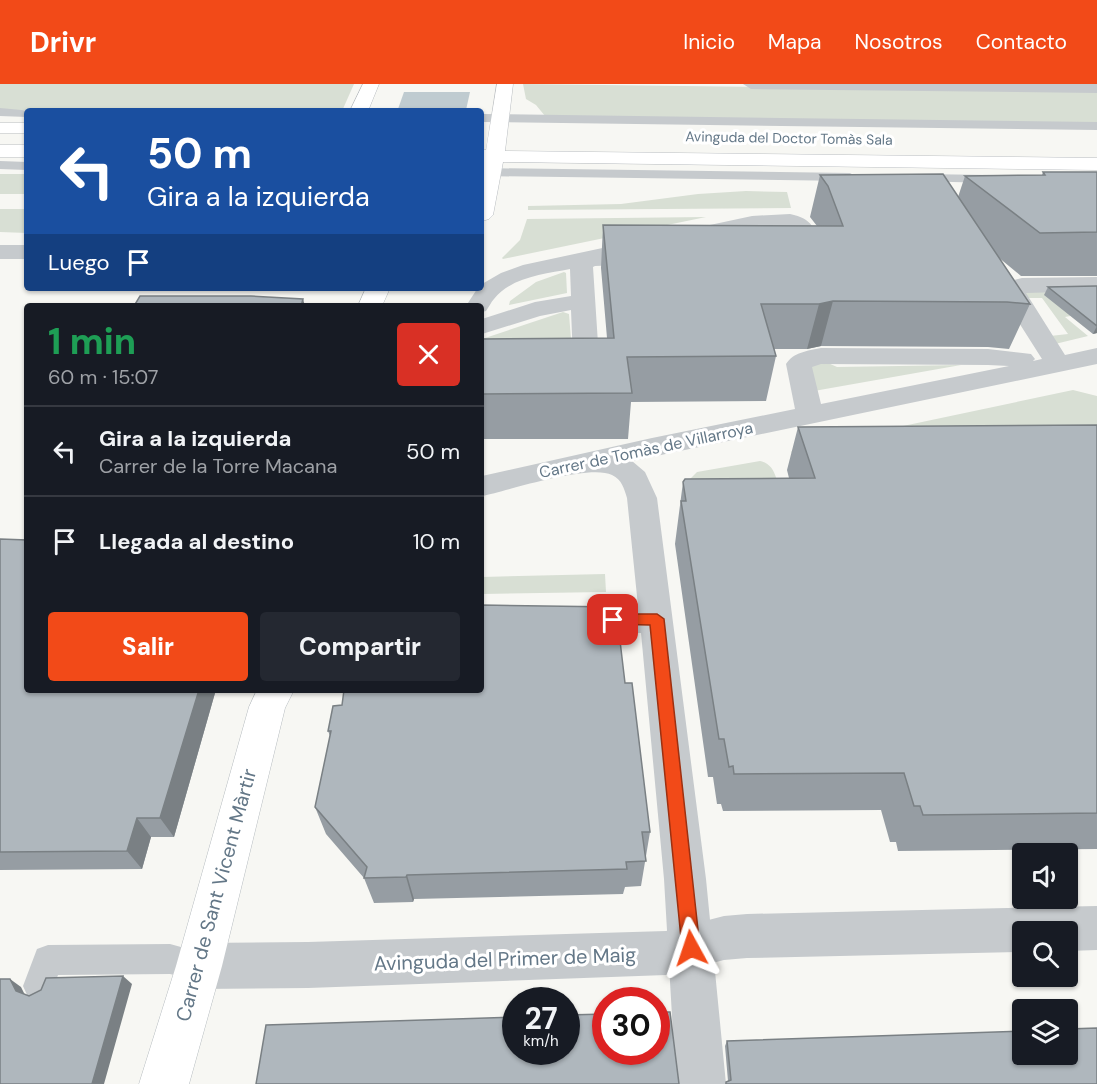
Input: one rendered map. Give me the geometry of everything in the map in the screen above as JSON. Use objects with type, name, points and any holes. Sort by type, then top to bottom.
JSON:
[{"type":"main road","points":[[360,108],[371,84]]},
{"type":"main road","points":[[484,194],[490,126],[505,84]]},
{"type":"main road","name":"Avinguda del Doctor Tomàs Sala","points":[[490,126],[1097,142]]},
{"type":"main road","points":[[0,128],[24,128]]},
{"type":"main road","points":[[0,151],[24,151]]},
{"type":"main road","name":"Avinguda del Doctor Tomàs Sala","points":[[487,164],[1097,164]]},
{"type":"main road","name":"Carrer de Sant Vicent Màrtir","points":[[164,1084],[199,966],[269,696]]},
{"type":"street","points":[[751,84],[1097,88]]},
{"type":"street","points":[[479,303],[492,287],[506,278],[538,268],[752,222],[790,220],[802,225],[812,248],[811,252],[798,256],[775,257]]},
{"type":"street","points":[[0,252],[24,252]]},
{"type":"street","points":[[484,370],[562,370],[581,366],[586,359],[582,302],[581,264],[583,261],[600,258],[693,257]]},
{"type":"street","points":[[1054,364],[1014,296],[1014,290],[1022,285],[1097,284]]},
{"type":"street","points":[[484,326],[564,302],[582,302]]},
{"type":"street","name":"Carrer de Tomàs de Villarroya","points":[[811,416],[799,371],[799,364],[806,359],[821,356],[988,357],[1054,364]]},
{"type":"street","name":"Carrer de Tomàs de Villarroya","points":[[484,486],[591,461],[1097,356]]},
{"type":"street","points":[[591,461],[612,464],[630,471],[637,480],[642,498],[657,619],[691,948],[693,1018],[701,1084]]},
{"type":"street","points":[[540,621],[657,619]]},
{"type":"street","name":"Avinguda del Primer de Maig","points":[[199,966],[308,965],[647,954],[691,948],[723,939],[747,936],[1097,928]]},
{"type":"lane","points":[[0,112],[24,113]]},
{"type":"lane","points":[[490,126],[1097,126]]},
{"type":"lane","points":[[487,164],[862,177]]},
{"type":"lane","points":[[0,165],[24,166]]},
{"type":"lane","points":[[897,178],[1003,179]]},
{"type":"lane","points":[[39,986],[48,960],[170,959],[199,966]]},
{"type":"shaded area","points":[[0,84],[354,84],[343,108],[24,108],[24,110],[0,110]]},
{"type":"shaded area","points":[[523,84],[1097,91],[1097,123],[545,116],[536,105],[526,99]]},
{"type":"shaded area","points":[[404,92],[470,92],[466,108],[398,108]]},
{"type":"shaded area","points":[[0,174],[24,174],[24,194],[0,194]]},
{"type":"shaded area","points":[[746,191],[787,192],[791,208],[528,210],[528,206],[621,204],[698,194]]},
{"type":"shaded area","points":[[0,209],[24,209],[24,233],[0,232]]},
{"type":"shaded area","points":[[706,217],[502,258],[520,240],[527,219]]},
{"type":"shaded area","points":[[566,273],[567,293],[509,305],[510,301],[536,282]]},
{"type":"shaded area","points":[[1033,288],[1097,311],[1065,317],[1088,336],[1055,344],[1050,336],[1068,334],[1042,298],[1025,298],[1026,290]]},
{"type":"shaded area","points":[[563,312],[569,314],[572,352],[484,364],[484,338]]},
{"type":"shaded area","points":[[828,363],[837,367],[961,365],[814,391],[809,367]]},
{"type":"shaded area","points":[[1073,390],[1097,396],[1097,453],[793,454],[791,452],[794,449]]},
{"type":"shaded area","points":[[760,461],[766,463],[774,471],[781,501],[684,485],[697,472]]},
{"type":"shaded area","points":[[605,574],[606,592],[484,594],[484,577]]},
{"type":"building","points":[[1043,172],[1097,172],[1097,232],[1040,233],[965,176],[1045,175]]},
{"type":"building","points":[[943,174],[1030,304],[833,301],[819,304],[761,304],[776,356],[627,357],[632,393],[484,394],[484,339],[614,338],[603,225],[843,226],[828,186],[820,175]]},
{"type":"building","points":[[1097,286],[1097,326],[1048,287]]},
{"type":"building","points":[[140,296],[251,296],[303,299],[302,303],[136,303]]},
{"type":"building","points":[[1097,425],[1097,813],[923,815],[920,806],[914,806],[904,773],[734,774],[733,766],[729,767],[724,739],[719,739],[681,501],[686,501],[683,482],[685,479],[815,478],[798,427]]},
{"type":"building","points":[[0,539],[24,540],[24,693],[198,693],[160,818],[137,818],[127,851],[0,852]]},
{"type":"building","points":[[484,605],[616,607],[625,683],[632,683],[650,832],[642,832],[646,861],[626,862],[627,869],[364,878],[367,867],[315,807],[331,731],[328,731],[333,706],[342,705],[344,693],[484,693]]},
{"type":"building","points":[[123,976],[92,1084],[0,1084],[0,979],[10,979],[16,991],[29,996],[41,990],[46,978]]},
{"type":"building","points":[[670,1012],[679,1084],[256,1084],[266,1025],[502,1017],[502,1065],[580,1065],[580,1015],[592,1014],[592,1065],[670,1065]]},
{"type":"building","points":[[1097,1028],[1097,1084],[726,1084],[731,1080],[727,1041],[1012,1031],[1012,1065],[1078,1065],[1078,1029]]},
{"type":"route","points":[[613,620],[657,619],[691,948]]}]
